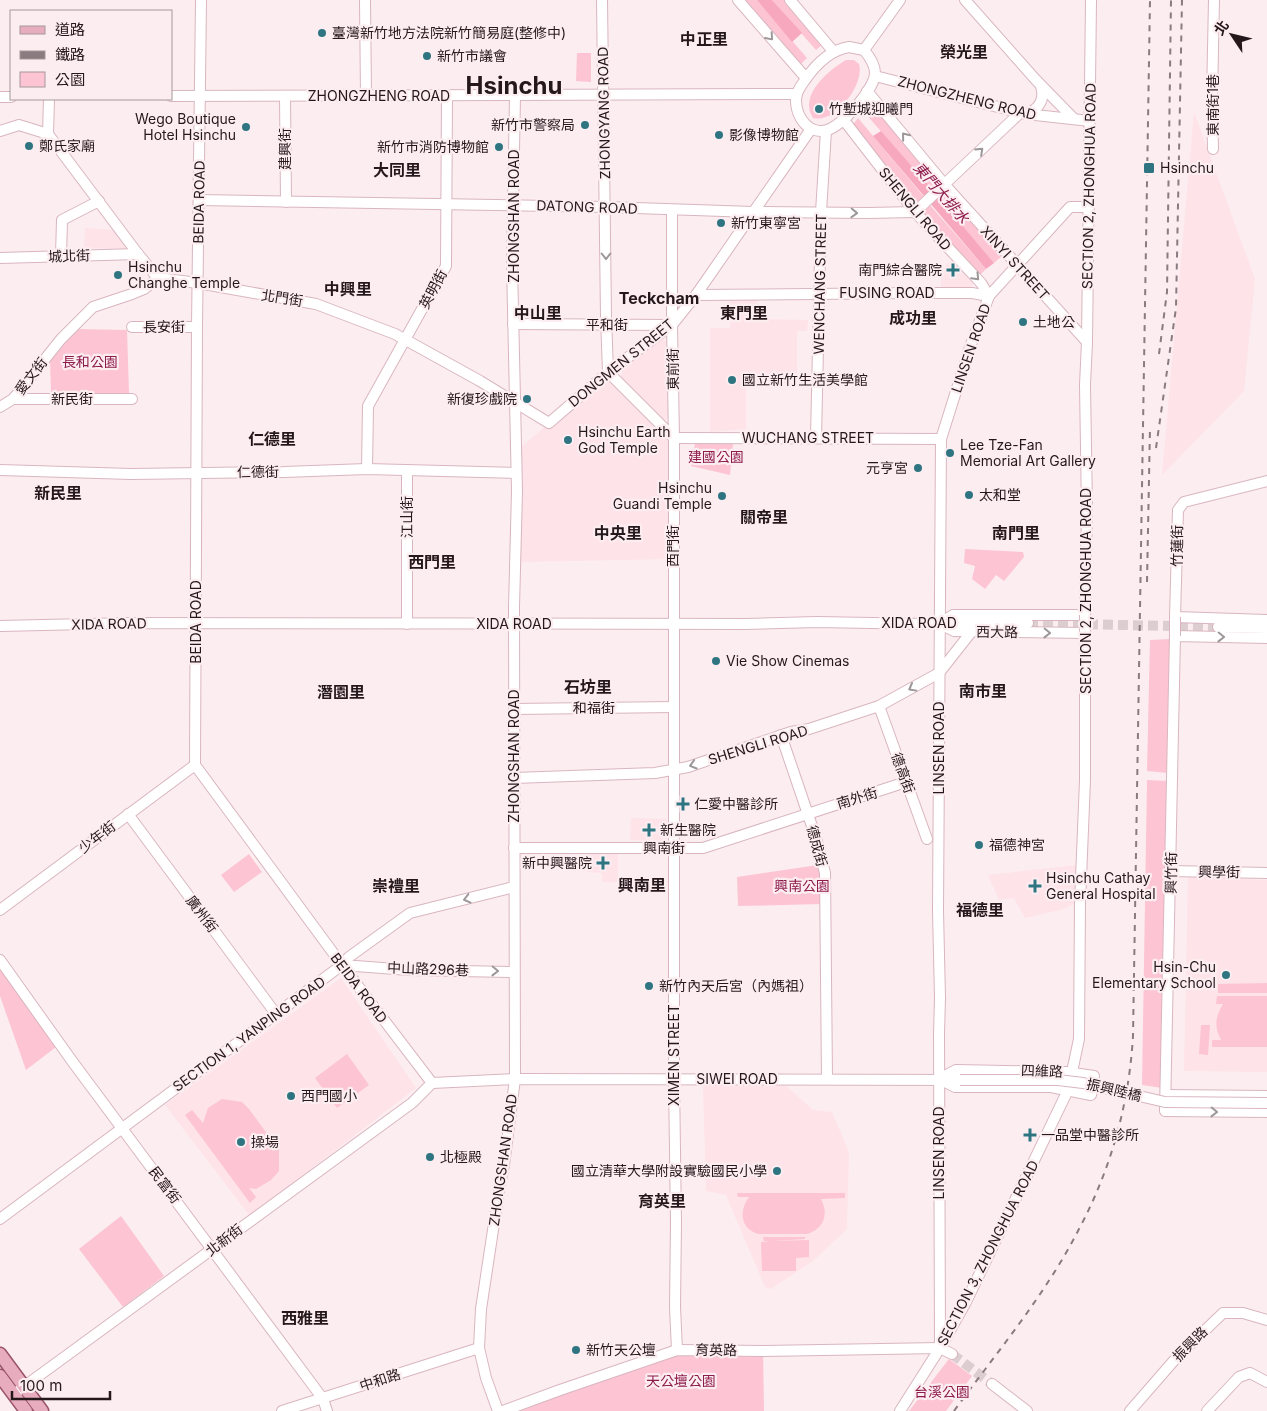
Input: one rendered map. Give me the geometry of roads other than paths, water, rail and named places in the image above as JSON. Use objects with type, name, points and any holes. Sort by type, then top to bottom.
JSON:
[{"type":"main road","points":[[0,1354],[19,1390],[26,1411]]},
{"type":"main road","points":[[0,1376],[42,1411]]},
{"type":"street","name":"BEIDA ROAD","points":[[201,0],[195,764],[342,966],[432,1083]]},
{"type":"street","points":[[365,0],[366,96]]},
{"type":"street","name":"ZHONGYANG ROAD","points":[[602,0],[608,372]]},
{"type":"street","points":[[738,0],[806,78]]},
{"type":"street","points":[[790,0],[833,51]]},
{"type":"street","points":[[864,50],[900,0]]},
{"type":"street","points":[[965,0],[1074,120]]},
{"type":"street","name":"SECTION 2, ZHONGHUA ROAD","points":[[1068,1090],[1079,1039],[1080,903],[1085,780],[1087,510],[1085,385],[1091,0]]},
{"type":"street","name":"東南街1巷","points":[[1213,149],[1214,0]]},
{"type":"street","points":[[849,47],[864,50],[873,63],[875,76],[867,91],[843,119],[826,130],[811,129],[800,118],[797,111],[797,94],[806,78],[833,51],[849,47]]},
{"type":"street","name":"ZHONGZHENG ROAD","points":[[875,76],[1024,113],[1090,121]]},
{"type":"street","points":[[915,212],[1024,113],[1034,111],[1040,104],[1043,94],[1040,84]]},
{"type":"street","name":"XINYI STREET","points":[[867,91],[945,185],[1087,342]]},
{"type":"street","name":"ZHONGZHENG ROAD","points":[[172,96],[797,94]]},
{"type":"street","name":"英明街","points":[[367,469],[368,406],[446,266],[447,95]]},
{"type":"street","name":"ZHONGSHAN ROAD","points":[[498,1411],[486,1378],[479,1348],[481,1309],[504,1165],[514,1079],[514,624],[516,473],[513,324],[514,95]]},
{"type":"street","name":"建興街","points":[[285,96],[286,202]]},
{"type":"street","points":[[48,134],[49,100]]},
{"type":"street","name":"SHENGLI ROAD","points":[[843,119],[915,212],[981,283],[989,296]]},
{"type":"street","points":[[0,131],[19,125],[48,134],[158,278]]},
{"type":"street","name":"DONGMEN STREET","points":[[549,423],[608,372],[672,325],[696,295],[811,129]]},
{"type":"street","name":"WENCHANG STREET","points":[[816,438],[821,212],[826,130]]},
{"type":"street","name":"DATONG ROAD","points":[[199,200],[514,205],[752,212],[915,212]]},
{"type":"street","points":[[61,256],[62,220],[99,201]]},
{"type":"street","name":"LINSEN ROAD","points":[[940,1348],[940,998],[938,911],[941,438],[969,350],[989,296],[1070,207],[1089,207]]},
{"type":"street","name":"東前街","points":[[672,210],[674,438]]},
{"type":"street","name":"城北街","points":[[0,258],[138,254]]},
{"type":"street","name":"北門街","points":[[158,278],[198,283],[316,304],[395,334],[549,423]]},
{"type":"street","name":"愛文街","points":[[0,407],[13,399],[61,339],[93,307],[144,289],[158,278]]},
{"type":"street","name":"FUSING ROAD","points":[[696,295],[972,293],[989,296]]},
{"type":"street","name":"平和街","points":[[513,324],[672,325]]},
{"type":"street","name":"長安街","points":[[132,328],[197,326]]},
{"type":"street","points":[[608,372],[674,438]]},
{"type":"street","name":"新民街","points":[[13,399],[132,400]]},
{"type":"street","name":"WUCHANG STREET","points":[[674,438],[941,438]]},
{"type":"street","name":"西門街","points":[[673,623],[674,438]]},
{"type":"street","name":"仁德街","points":[[0,470],[131,474],[367,469],[516,473]]},
{"type":"street","name":"江山街","points":[[407,470],[407,624]]},
{"type":"street","name":"竹蓮街","points":[[1175,636],[1178,510],[1184,502],[1267,482]]},
{"type":"street","name":"西大路","points":[[1085,633],[954,631],[939,623],[953,614],[1086,616]]},
{"type":"street","points":[[1175,617],[1267,620]]},
{"type":"street","name":"XIDA ROAD","points":[[0,626],[130,623],[1028,623]]},
{"type":"street","name":"XIMEN STREET","points":[[673,623],[675,1307],[677,1350]]},
{"type":"street","points":[[1218,627],[1267,628]]},
{"type":"street","name":"SHENGLI ROAD","points":[[514,778],[655,773],[688,767],[781,735],[809,729],[879,706],[939,673],[972,632]]},
{"type":"street","points":[[1175,636],[1267,638]]},
{"type":"street","name":"興竹街","points":[[1175,636],[1165,1111],[1267,1112]]},
{"type":"street","name":"德高街","points":[[879,706],[926,839]]},
{"type":"street","name":"和福街","points":[[514,708],[674,707]]},
{"type":"street","name":"德成街","points":[[781,735],[816,838],[825,873],[827,1079]]},
{"type":"street","name":"少年街","points":[[0,910],[195,764]]},
{"type":"street","name":"南外街","points":[[808,813],[906,782]]},
{"type":"street","name":"興南街","points":[[514,848],[703,848],[808,813]]},
{"type":"street","name":"廣州街","points":[[128,814],[276,1014]]},
{"type":"street","name":"興學街","points":[[1171,872],[1267,873]]},
{"type":"street","name":"SECTION 1, YANPING ROAD","points":[[0,1219],[342,966],[350,957],[410,913],[514,887]]},
{"type":"street","name":"民富街","points":[[0,960],[122,1128],[323,1398],[327,1411]]},
{"type":"street","name":"中山路296巷","points":[[342,966],[408,970],[514,972]]},
{"type":"street","name":"四維路","points":[[956,1070],[1072,1072],[1094,1076],[1091,1095],[1051,1087],[955,1087],[939,1079],[956,1070]]},
{"type":"street","points":[[432,1083],[514,1079]]},
{"type":"street","name":"SIWEI ROAD","points":[[514,1079],[960,1080]]},
{"type":"street","name":"振興陸橋","points":[[960,1080],[1058,1080],[1083,1083],[1165,1102],[1267,1103]]},
{"type":"street","name":"北新街","points":[[19,1390],[412,1103],[432,1083]]},
{"type":"street","name":"SECTION 3, ZHONGHUA ROAD","points":[[900,1411],[940,1348],[966,1302],[1068,1090]]},
{"type":"street","points":[[1166,1095],[1267,1096]]},
{"type":"street","name":"振興路","points":[[1130,1411],[1177,1357],[1223,1313],[1243,1313],[1267,1320]]},
{"type":"street","points":[[940,1322],[945,1328],[948,1328],[955,1322]]},
{"type":"street","name":"中和路","points":[[282,1411],[479,1348]]},
{"type":"street","points":[[940,1348],[952,1354]]},
{"type":"street","name":"育英路","points":[[503,1411],[677,1350],[763,1351],[940,1348]]},
{"type":"street","points":[[1207,1411],[1240,1377],[1250,1373],[1267,1382]]},
{"type":"street","points":[[992,1384],[1027,1411]]},
{"type":"tunnel","points":[[1028,623],[1218,627]]},
{"type":"tunnel","points":[[952,1354],[992,1384]]},
{"type":"railway","points":[[954,1411],[1052,1277],[1079,1229],[1109,1159],[1123,1111],[1131,1061],[1133,1036],[1150,0]]},
{"type":"railway","points":[[1159,354],[1167,292],[1171,0]]},
{"type":"railway","points":[[1156,448],[1176,308],[1182,0]]},
{"type":"railway","points":[[1147,582],[1150,427]]},
{"type":"place","name":"臺灣新竹地方法院新竹簡易庭(整修中)","points":[[322,33]]},
{"type":"place","name":"新竹市議會","points":[[427,56]]},
{"type":"place","name":"竹塹城迎曦門","points":[[819,109]]},
{"type":"place","name":"新竹市警察局","points":[[585,125]]},
{"type":"place","name":"Wego Boutique Hotel Hsinchu","points":[[246,127]]},
{"type":"place","name":"影像博物館","points":[[719,135]]},
{"type":"place","name":"鄭氏家廟","points":[[29,146]]},
{"type":"place","name":"新竹市消防博物館","points":[[499,147]]},
{"type":"place","name":"Hsinchu","points":[[1149,168]]},
{"type":"place","name":"新竹東寧宮","points":[[721,223]]},
{"type":"place","name":"南門綜合醫院","points":[[953,270]]},
{"type":"place","name":"Hsinchu Changhe Temple","points":[[118,275]]},
{"type":"place","name":"土地公","points":[[1023,322]]},
{"type":"place","name":"國立新竹生活美學館","points":[[732,380]]},
{"type":"place","name":"新復珍戲院","points":[[527,399]]},
{"type":"place","name":"Hsinchu Earth God Temple","points":[[568,440]]},
{"type":"place","name":"Lee Tze-Fan Memorial Art Gallery","points":[[950,453]]},
{"type":"place","name":"元亨宮","points":[[918,468]]},
{"type":"place","name":"太和堂","points":[[969,495]]},
{"type":"place","name":"Hsinchu Guandi Temple","points":[[722,496]]},
{"type":"place","name":"Vie Show Cinemas","points":[[716,661]]},
{"type":"place","name":"仁愛中醫診所","points":[[683,804]]},
{"type":"place","name":"新生醫院","points":[[649,830]]},
{"type":"place","name":"福德神宮","points":[[979,845]]},
{"type":"place","name":"新中興醫院","points":[[603,863]]},
{"type":"place","name":"Hsinchu Cathay General Hospital","points":[[1035,886]]},
{"type":"place","name":"Hsin-Chu Elementary School","points":[[1226,975]]},
{"type":"place","name":"新竹內天后宮（內媽祖）","points":[[649,986]]},
{"type":"place","name":"西門國小","points":[[291,1096]]},
{"type":"place","name":"一品堂中醫診所","points":[[1030,1135]]},
{"type":"place","name":"操場","points":[[241,1142]]},
{"type":"place","name":"北極殿","points":[[430,1157]]},
{"type":"place","name":"國立清華大學附設實驗國民小學","points":[[777,1171]]},
{"type":"place","name":"新竹天公壇","points":[[576,1350]]},
{"type":"district","name":"中正里","points":[[704,39]]},
{"type":"district","name":"榮光里","points":[[964,52]]},
{"type":"district","name":"Hsinchu","points":[[514,86]]},
{"type":"district","name":"大同里","points":[[397,170]]},
{"type":"district","name":"中興里","points":[[348,289]]},
{"type":"district","name":"Teckcham","points":[[659,298]]},
{"type":"district","name":"中山里","points":[[538,313]]},
{"type":"district","name":"東門里","points":[[744,313]]},
{"type":"district","name":"成功里","points":[[913,318]]},
{"type":"district","name":"仁德里","points":[[272,439]]},
{"type":"district","name":"新民里","points":[[58,493]]},
{"type":"district","name":"關帝里","points":[[764,517]]},
{"type":"district","name":"中央里","points":[[618,533]]},
{"type":"district","name":"南門里","points":[[1016,533]]},
{"type":"district","name":"西門里","points":[[432,562]]},
{"type":"district","name":"石坊里","points":[[588,687]]},
{"type":"district","name":"南市里","points":[[983,691]]},
{"type":"district","name":"潛園里","points":[[341,692]]},
{"type":"district","name":"興南里","points":[[642,885]]},
{"type":"district","name":"崇禮里","points":[[396,886]]},
{"type":"district","name":"福德里","points":[[980,910]]},
{"type":"district","name":"育英里","points":[[662,1201]]},
{"type":"district","name":"西雅里","points":[[305,1318]]},
{"type":"water label","name":"東門大排水","points":[[941,193]]},
{"type":"park label","name":"長和公園","points":[[90,362]]},
{"type":"park label","name":"建國公園","points":[[716,457]]},
{"type":"park label","name":"興南公園","points":[[802,886]]},
{"type":"park label","name":"天公壇公園","points":[[681,1381]]},
{"type":"park label","name":"台溪公園","points":[[942,1392]]}]
